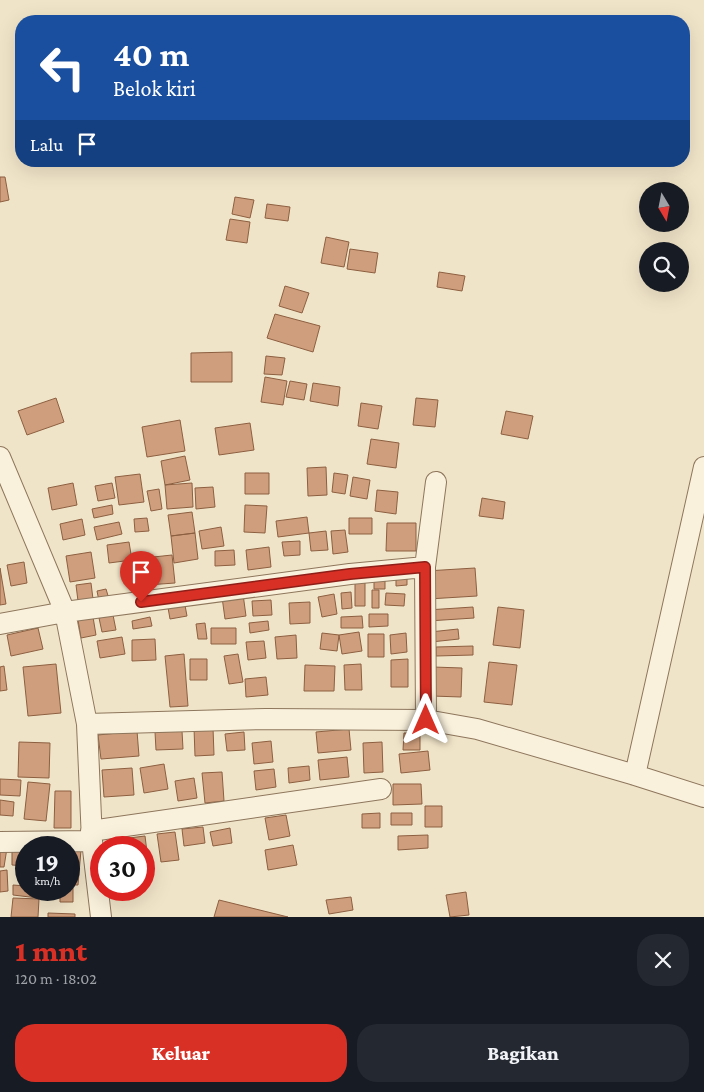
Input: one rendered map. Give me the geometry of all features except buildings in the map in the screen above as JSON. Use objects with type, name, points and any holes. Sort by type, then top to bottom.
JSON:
[{"type":"street","points":[[0,458],[65,612],[87,724],[91,836],[381,789]]},
{"type":"street","points":[[634,775],[704,466]]},
{"type":"street","points":[[426,720],[425,567],[436,482]]},
{"type":"street","points":[[0,624],[65,612],[350,574],[425,567]]},
{"type":"street","points":[[87,724],[266,719],[426,720],[477,729],[704,797]]},
{"type":"street","points":[[0,842],[90,836]]},
{"type":"street","points":[[99,901],[101,917]]},
{"type":"route","points":[[141,602],[350,574],[425,567],[426,720]]}]
